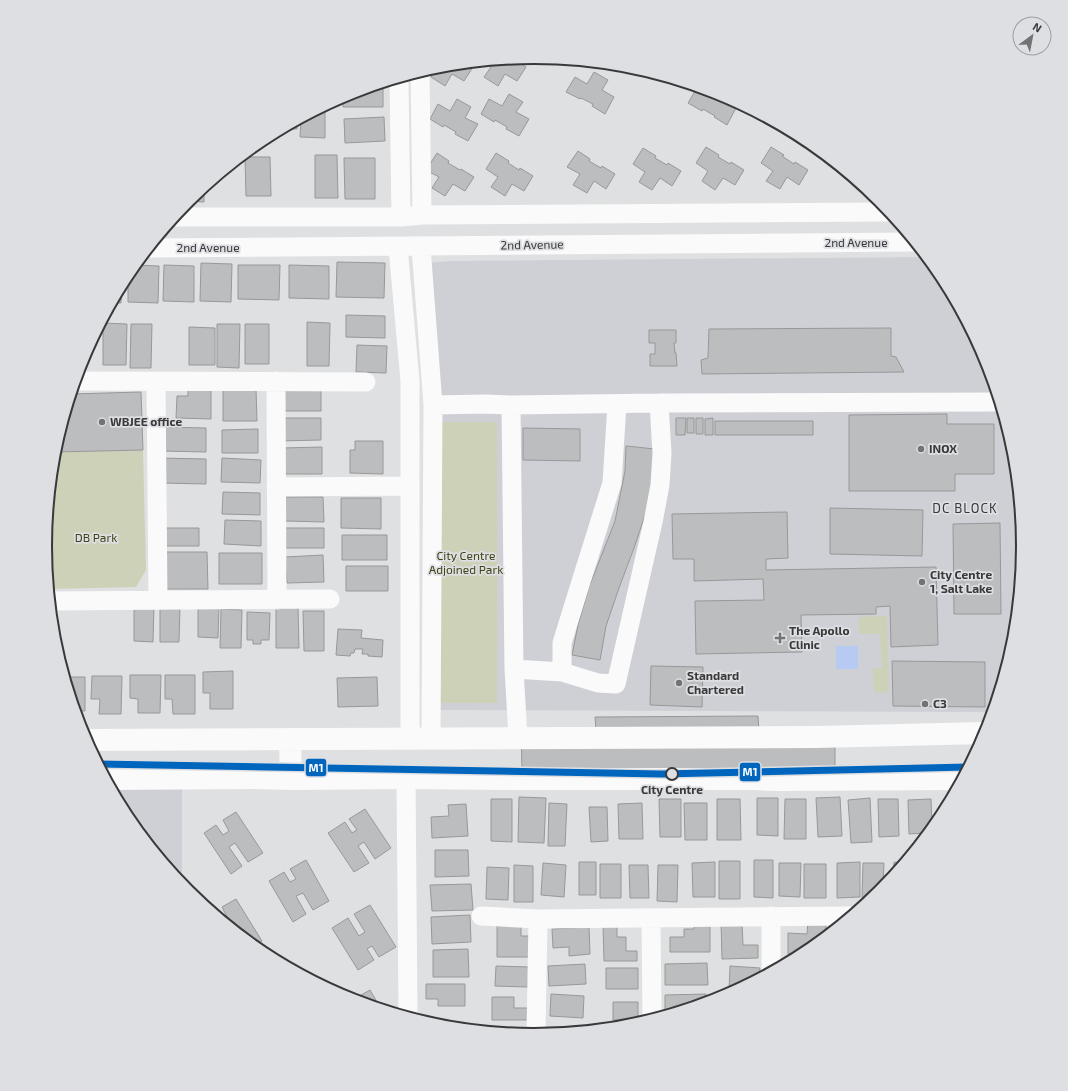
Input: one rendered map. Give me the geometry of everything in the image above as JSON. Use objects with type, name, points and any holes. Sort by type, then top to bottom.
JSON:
[{"type":"main road","points":[[93,740],[410,739],[518,737],[815,737],[978,733]]},
{"type":"main road","points":[[290,739],[291,779]]},
{"type":"main road","points":[[113,779],[955,779]]},
{"type":"street","points":[[420,77],[422,216]]},
{"type":"street","points":[[399,83],[401,217]]},
{"type":"street","points":[[181,218],[881,212]]},
{"type":"street","points":[[496,245],[497,215]]},
{"type":"street","name":"2nd Avenue","points":[[155,248],[908,242]]},
{"type":"street","points":[[398,247],[410,381],[410,739]]},
{"type":"street","points":[[421,247],[433,405],[432,738]]},
{"type":"street","points":[[82,381],[366,382]]},
{"type":"street","points":[[276,381],[277,600]]},
{"type":"street","points":[[156,382],[158,600]]},
{"type":"street","points":[[433,405],[994,402]]},
{"type":"street","points":[[514,669],[562,672],[598,683],[616,684],[660,485],[662,452],[659,403]]},
{"type":"street","points":[[562,672],[562,643],[612,483],[617,404]]},
{"type":"street","points":[[511,405],[514,669],[518,737]]},
{"type":"street","points":[[410,435],[433,434]]},
{"type":"street","points":[[276,487],[410,486]]},
{"type":"street","points":[[55,601],[330,599]]},
{"type":"street","points":[[406,778],[408,1011]]},
{"type":"street","points":[[481,916],[538,919],[842,916]]},
{"type":"street","points":[[771,916],[771,965]]},
{"type":"street","points":[[651,918],[652,1013]]},
{"type":"street","points":[[536,1028],[538,919]]},
{"type":"shaded area","points":[[920,257],[951,304],[979,361],[1000,421],[1012,483],[1016,546],[1012,608],[1000,670],[986,712],[438,710],[425,263],[451,261]]},
{"type":"shaded area","points":[[182,788],[182,874],[152,839],[133,813],[119,789]]},
{"type":"green space","name":"City Centre Adjoined Park","points":[[435,422],[497,422],[497,703],[435,703]]},
{"type":"green space","name":"DB Park","points":[[143,450],[146,570],[136,587],[54,589],[52,546],[53,514],[61,452]]},
{"type":"green space","points":[[887,616],[889,692],[874,693],[873,668],[882,668],[880,634],[859,634],[859,617]]},
{"type":"water","points":[[836,646],[858,646],[858,669],[836,669]]},
{"type":"building","points":[[522,64],[526,67],[517,81],[505,74],[498,86],[484,77],[491,67],[490,66]]},
{"type":"building","points":[[472,68],[464,81],[452,74],[445,86],[431,77],[432,75],[440,73]]},
{"type":"building","points":[[594,72],[608,80],[602,90],[614,97],[605,114],[592,106],[593,104],[566,92],[575,77],[587,84]]},
{"type":"building","points":[[383,88],[383,107],[343,107],[343,103]]},
{"type":"building","points":[[695,91],[736,108],[727,125],[703,109],[702,111],[688,103]]},
{"type":"building","points":[[509,94],[523,102],[516,112],[529,119],[519,136],[506,129],[507,127],[495,120],[494,122],[481,114],[489,99],[502,106]]},
{"type":"building","points":[[457,99],[471,107],[465,118],[478,124],[468,141],[455,134],[456,132],[444,125],[443,127],[430,119],[438,104],[450,111]]},
{"type":"building","points":[[325,111],[325,138],[300,137],[301,124]]},
{"type":"building","points":[[384,117],[385,141],[345,143],[344,119]]},
{"type":"building","points":[[706,147],[719,155],[718,157],[730,164],[731,162],[744,170],[735,185],[723,178],[715,190],[702,181],[708,171],[696,163]]},
{"type":"building","points":[[771,147],[784,155],[782,156],[794,164],[795,162],[808,170],[799,185],[787,177],[780,189],[766,181],[773,171],[761,163]]},
{"type":"building","points":[[643,148],[656,156],[655,158],[667,165],[668,163],[681,171],[672,186],[660,178],[652,190],[639,182],[645,172],[633,164]]},
{"type":"building","points":[[578,151],[590,159],[589,161],[601,168],[602,166],[615,174],[606,189],[594,181],[587,193],[573,185],[580,174],[567,167]]},
{"type":"building","points":[[437,153],[449,161],[448,163],[474,177],[465,191],[453,184],[445,196],[432,188],[439,177],[426,170]]},
{"type":"building","points":[[496,153],[509,161],[508,163],[519,170],[520,168],[533,176],[524,191],[512,184],[505,196],[491,187],[498,177],[486,169]]},
{"type":"building","points":[[315,155],[337,155],[338,198],[315,198]]},
{"type":"building","points":[[249,157],[270,157],[271,196],[246,196],[245,160]]},
{"type":"building","points":[[344,158],[375,158],[375,199],[345,199]]},
{"type":"building","points":[[204,194],[204,202],[197,202]]},
{"type":"building","points":[[337,262],[385,263],[384,298],[336,297]]},
{"type":"building","points":[[201,263],[232,264],[231,302],[200,301]]},
{"type":"building","points":[[142,265],[159,266],[158,303],[128,302],[128,286]]},
{"type":"building","points":[[164,265],[194,266],[194,302],[163,301]]},
{"type":"building","points":[[238,265],[280,265],[279,300],[238,299]]},
{"type":"building","points":[[289,265],[329,266],[329,299],[289,298]]},
{"type":"building","points":[[121,297],[121,303],[118,303]]},
{"type":"building","points":[[346,315],[385,316],[385,338],[346,337]]},
{"type":"building","points":[[307,322],[330,323],[329,366],[307,366]]},
{"type":"building","points":[[107,323],[127,324],[126,365],[103,365],[103,330]]},
{"type":"building","points":[[131,324],[152,324],[151,368],[130,368]]},
{"type":"building","points":[[217,324],[240,324],[239,368],[217,367]]},
{"type":"building","points":[[245,324],[269,324],[269,364],[245,364]]},
{"type":"building","points":[[189,327],[215,328],[215,365],[189,365]]},
{"type":"building","points":[[891,328],[891,356],[896,357],[904,372],[702,374],[701,360],[708,358],[709,329]]},
{"type":"building","points":[[649,330],[676,330],[676,343],[674,343],[677,366],[650,366],[650,354],[655,354],[655,343],[649,343]]},
{"type":"building","points":[[357,345],[387,346],[386,373],[356,372]]},
{"type":"building","points":[[188,387],[211,387],[211,419],[176,418],[177,396],[188,396]]},
{"type":"building","points":[[282,387],[321,387],[321,411],[282,411]]},
{"type":"building","points":[[223,389],[256,389],[257,421],[223,421]]},
{"type":"building","name":"WBJEE office","points":[[141,392],[143,450],[61,452],[68,421],[77,394]]},
{"type":"building","name":"INOX","points":[[947,414],[947,424],[994,424],[994,474],[955,474],[955,491],[849,491],[849,415]]},
{"type":"building","points":[[279,418],[321,418],[321,440],[279,441]]},
{"type":"building","points":[[676,418],[686,418],[685,435],[676,435]]},
{"type":"building","points":[[687,418],[694,418],[694,433],[687,433]]},
{"type":"building","points":[[696,418],[703,418],[703,434],[696,434]]},
{"type":"building","points":[[713,418],[713,435],[705,435],[705,419]]},
{"type":"building","points":[[715,421],[813,421],[813,435],[715,435]]},
{"type":"building","points":[[161,427],[206,428],[206,452],[161,451]]},
{"type":"building","points":[[523,428],[580,429],[580,461],[523,460]]},
{"type":"building","points":[[258,429],[258,453],[222,453],[222,430]]},
{"type":"building","points":[[355,441],[383,441],[383,474],[350,473],[350,450],[355,450]]},
{"type":"building","points":[[626,446],[655,449],[653,477],[647,509],[606,626],[600,660],[572,655],[578,625],[589,587],[615,521],[625,471]]},
{"type":"building","points":[[322,447],[322,474],[282,474],[282,448]]},
{"type":"building","points":[[160,458],[206,459],[206,484],[160,483]]},
{"type":"building","points":[[222,458],[261,460],[260,483],[221,482]]},
{"type":"building","points":[[223,492],[260,493],[260,515],[222,514]]},
{"type":"building","points":[[285,497],[323,497],[324,522],[285,521]]},
{"type":"building","points":[[341,498],[381,498],[381,529],[341,528]]},
{"type":"building","points":[[830,508],[923,510],[922,556],[830,554]]},
{"type":"building","points":[[787,512],[788,558],[766,559],[766,570],[936,567],[938,645],[891,647],[890,606],[876,607],[876,614],[801,615],[802,652],[696,654],[695,601],[764,600],[763,579],[694,581],[694,559],[673,559],[672,514]]},
{"type":"building","points":[[225,520],[261,521],[261,546],[224,544]]},
{"type":"building","points":[[1000,523],[1001,614],[954,614],[953,524]]},
{"type":"building","points":[[160,528],[199,528],[199,546],[160,546]]},
{"type":"building","points":[[282,528],[324,528],[324,548],[282,548]]},
{"type":"building","points":[[342,535],[387,535],[387,560],[342,560]]},
{"type":"building","points":[[161,552],[207,552],[208,589],[161,589]]},
{"type":"building","points":[[219,553],[262,553],[262,584],[219,584]]},
{"type":"building","points":[[323,555],[324,582],[287,583],[285,557]]},
{"type":"building","points":[[346,566],[388,566],[388,591],[346,591]]},
{"type":"building","points":[[198,604],[219,605],[218,638],[198,637]]},
{"type":"building","points":[[134,605],[154,605],[153,642],[134,641]]},
{"type":"building","points":[[160,606],[180,606],[179,642],[160,642]]},
{"type":"building","points":[[276,607],[298,607],[299,648],[276,648]]},
{"type":"building","points":[[221,609],[242,610],[241,648],[220,648]]},
{"type":"building","points":[[303,611],[324,611],[324,651],[304,651]]},
{"type":"building","points":[[247,612],[270,613],[269,640],[261,640],[261,644],[253,644],[253,640],[247,640]]},
{"type":"building","points":[[338,629],[362,630],[361,638],[383,640],[382,657],[362,654],[363,649],[355,649],[354,653],[351,653],[350,656],[336,655]]},
{"type":"building","points":[[892,661],[985,662],[985,707],[893,706]]},
{"type":"building","points":[[651,666],[703,667],[702,707],[650,705]]},
{"type":"building","points":[[233,671],[233,709],[210,709],[210,693],[203,693],[203,672]]},
{"type":"building","points":[[130,675],[161,675],[160,713],[138,713],[138,699],[130,698]]},
{"type":"building","points":[[165,675],[195,675],[195,714],[173,714],[172,699],[165,699]]},
{"type":"building","points":[[92,676],[122,676],[121,714],[99,714],[100,699],[91,699]]},
{"type":"building","points":[[70,677],[85,677],[85,711],[82,711]]},
{"type":"building","points":[[377,677],[378,706],[338,707],[337,678]]},
{"type":"building","name":"City Centre","points":[[758,716],[759,731],[835,729],[835,768],[759,770],[522,769],[521,731],[596,730],[595,717]]},
{"type":"building","points":[[519,797],[546,798],[544,843],[518,842]]},
{"type":"building","points":[[840,797],[842,836],[818,837],[816,798]]},
{"type":"building","points":[[757,798],[778,798],[778,836],[757,835]]},
{"type":"building","points":[[870,798],[872,842],[851,843],[848,800]]},
{"type":"building","points":[[491,799],[512,799],[512,842],[491,841]]},
{"type":"building","points":[[659,799],[681,799],[681,837],[660,837]]},
{"type":"building","points":[[717,799],[740,799],[741,840],[717,840]]},
{"type":"building","points":[[785,799],[806,799],[806,839],[784,839]]},
{"type":"building","points":[[878,799],[898,799],[899,836],[879,837]]},
{"type":"building","points":[[931,799],[932,818],[920,833],[909,834],[908,800]]},
{"type":"building","points":[[549,803],[567,804],[565,846],[548,846]]},
{"type":"building","points":[[642,803],[643,839],[619,839],[618,804]]},
{"type":"building","points":[[684,803],[707,803],[707,840],[685,840]]},
{"type":"building","points":[[466,804],[468,836],[432,838],[431,817],[449,816],[448,805]]},
{"type":"building","points":[[589,807],[607,807],[608,841],[591,842]]},
{"type":"building","points":[[365,809],[391,848],[375,859],[364,842],[358,846],[369,863],[354,872],[328,833],[345,822],[352,833],[357,830],[349,819]]},
{"type":"building","points":[[236,812],[263,853],[248,862],[235,843],[229,847],[242,866],[231,874],[204,833],[216,825],[223,835],[229,831],[223,820]]},
{"type":"building","points":[[435,850],[468,850],[469,876],[435,877]]},
{"type":"building","points":[[306,860],[329,901],[313,910],[303,893],[296,896],[306,914],[293,922],[269,881],[284,872],[290,882],[296,879],[290,869]]},
{"type":"building","points":[[754,860],[773,860],[773,898],[754,897]]},
{"type":"building","points":[[719,861],[740,861],[740,899],[719,899]]},
{"type":"building","points":[[579,862],[596,862],[596,895],[579,895]]},
{"type":"building","points":[[715,862],[715,897],[693,897],[692,863]]},
{"type":"building","points":[[860,862],[860,897],[837,898],[837,863]]},
{"type":"building","points":[[543,863],[566,865],[564,897],[541,895]]},
{"type":"building","points":[[779,863],[801,863],[800,897],[779,896]]},
{"type":"building","points":[[863,863],[884,863],[883,877],[862,898]]},
{"type":"building","points":[[600,864],[621,864],[621,898],[600,898]]},
{"type":"building","points":[[804,864],[826,864],[826,898],[804,898]]},
{"type":"building","points":[[514,865],[533,866],[533,902],[514,902]]},
{"type":"building","points":[[629,865],[648,865],[649,898],[630,898]]},
{"type":"building","points":[[658,865],[678,865],[677,902],[657,901]]},
{"type":"building","points":[[487,867],[509,868],[508,900],[486,899]]},
{"type":"building","points":[[471,884],[473,910],[432,911],[430,885]]},
{"type":"building","points":[[236,899],[262,941],[260,942],[227,917],[222,907]]},
{"type":"building","points":[[370,905],[396,947],[379,957],[372,946],[367,949],[374,960],[358,970],[332,928],[348,918],[359,936],[365,932],[354,914]]},
{"type":"building","points":[[470,915],[471,942],[432,944],[431,917]]},
{"type":"building","points":[[808,920],[826,921],[826,929],[788,954],[788,933],[807,934]]},
{"type":"building","points":[[497,922],[521,922],[521,936],[530,936],[530,957],[497,957]]},
{"type":"building","points":[[694,922],[710,922],[710,952],[670,952],[670,937],[684,937],[684,929],[694,929]]},
{"type":"building","points":[[742,922],[743,945],[758,945],[758,958],[722,959],[721,923]]},
{"type":"building","points":[[603,923],[617,923],[617,937],[626,937],[626,951],[637,951],[637,961],[604,961]]},
{"type":"building","points":[[589,927],[590,954],[569,956],[569,947],[553,948],[552,929]]},
{"type":"building","points":[[468,949],[469,977],[433,977],[433,950]]},
{"type":"building","points":[[707,963],[708,985],[665,985],[665,964]]},
{"type":"building","points":[[585,964],[586,984],[549,986],[548,966]]},
{"type":"building","points":[[496,966],[529,967],[528,987],[495,986]]},
{"type":"building","points":[[730,966],[760,968],[760,971],[729,986]]},
{"type":"building","points":[[606,968],[638,968],[638,989],[606,989]]},
{"type":"building","points":[[426,984],[465,984],[465,1006],[438,1006],[438,999],[426,999]]},
{"type":"building","points":[[370,990],[377,1001],[361,995]]},
{"type":"building","points":[[551,994],[584,996],[583,1018],[550,1016]]},
{"type":"building","points":[[706,994],[706,995],[665,1009],[665,995]]},
{"type":"building","points":[[492,997],[514,997],[514,1008],[530,1008],[530,1020],[492,1020]]},
{"type":"building","points":[[613,1002],[638,1002],[638,1016],[613,1020]]},
{"type":"transit line","name":"M1","points":[[105,764],[662,774],[962,767]]},
{"type":"place","name":"WBJEE office","points":[[102,422]]},
{"type":"place","name":"INOX","points":[[921,449]]},
{"type":"place","name":"City Centre 1, Salt Lake","points":[[922,582]]},
{"type":"place","name":"The Apollo Clinic","points":[[780,638]]},
{"type":"place","name":"Standard Chartered","points":[[679,683]]},
{"type":"place","name":"C3","points":[[925,704]]},
{"type":"place","name":"City Centre","points":[[672,774]]},
{"type":"district","name":"DC BLOCK","points":[[965,508]]}]
